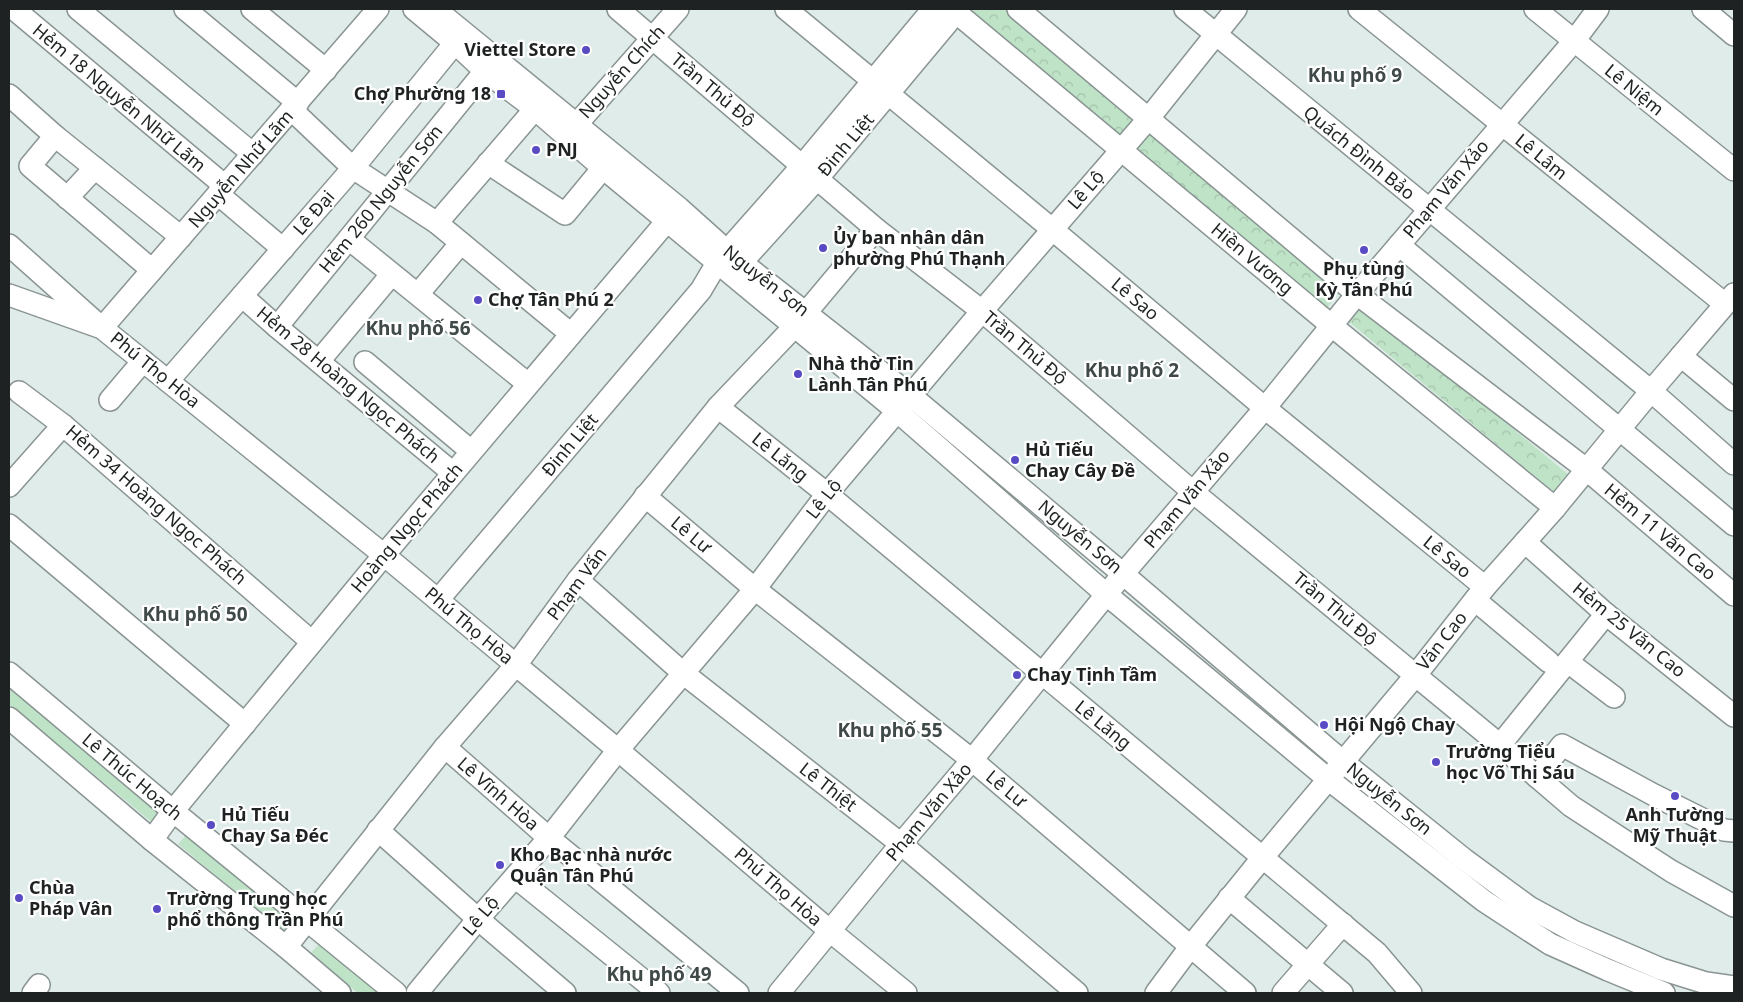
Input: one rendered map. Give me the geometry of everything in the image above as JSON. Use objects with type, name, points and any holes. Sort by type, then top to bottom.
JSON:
[{"type":"street","name":"Hẻm 18 Nguyễn Nhữ Lãm","points":[[14,9],[222,190],[283,249]]},
{"type":"street","points":[[78,9],[253,154]]},
{"type":"street","points":[[185,9],[295,106],[353,168],[437,223],[571,334]]},
{"type":"street","points":[[252,9],[326,70]]},
{"type":"street","name":"Nguyễn Nhữ Lãm","points":[[102,328],[378,9]]},
{"type":"street","name":"Nguyễn Sơn","points":[[414,9],[485,70],[535,109],[571,130],[679,208],[729,263]]},
{"type":"street","name":"Nguyễn Sơn","points":[[435,9],[571,130],[603,168],[667,221],[729,263],[1123,574],[1342,762],[1528,907],[1574,932],[1661,970],[1706,983],[1734,987]]},
{"type":"street","name":"Trần Thủ Độ","points":[[618,9],[876,229],[982,311],[1193,492],[1500,745],[1571,806],[1672,871],[1734,906]]},
{"type":"street","name":"Nguyễn Chích","points":[[571,130],[678,9]]},
{"type":"street","name":"Lê Sao","points":[[786,9],[1265,408],[1558,662],[1614,697]]},
{"type":"street","name":"Đinh Liệt","points":[[880,87],[933,9]]},
{"type":"street","points":[[1018,9],[1357,294],[1586,469]]},
{"type":"street","name":"Quách Đình Bảo","points":[[1185,9],[1428,210],[1651,390],[1734,464]]},
{"type":"street","name":"Lê Lộ","points":[[417,993],[478,919],[549,838],[618,750],[755,589],[827,494],[1149,118],[1236,9]]},
{"type":"street","name":"Lê Lâm","points":[[1359,9],[1501,125],[1730,299]]},
{"type":"street","name":"Lê Niệm","points":[[1535,9],[1734,170]]},
{"type":"street","name":"Phạm Văn Xảo","points":[[779,993],[1123,574],[1265,408],[1399,244],[1574,41],[1598,9]]},
{"type":"street","points":[[1703,9],[1734,35]]},
{"type":"street","name":"Đinh Liệt","points":[[438,600],[701,290],[729,263],[880,87],[955,10]]},
{"type":"street","name":"Hiền Vương","points":[[955,10],[1332,326],[1555,508]]},
{"type":"street","name":"Lê Đại","points":[[168,381],[353,168],[455,43]]},
{"type":"street","name":"Hẻm 260 Nguyễn Sơn","points":[[277,327],[485,70]]},
{"type":"street","points":[[9,95],[55,136],[181,237]]},
{"type":"street","points":[[437,223],[535,109]]},
{"type":"street","points":[[55,136],[30,166],[152,270]]},
{"type":"street","points":[[488,163],[565,214],[603,168]]},
{"type":"street","points":[[66,198],[95,168]]},
{"type":"street","name":"Hoàng Ngọc Phách","points":[[152,840],[173,811],[384,555],[667,221]]},
{"type":"street","name":"Phạm Vấn","points":[[286,947],[445,747],[516,665],[578,580],[718,407],[800,320],[876,229]]},
{"type":"street","points":[[349,239],[391,275],[418,294],[528,384]]},
{"type":"street","points":[[418,294],[461,243]]},
{"type":"street","points":[[1399,244],[1734,525]]},
{"type":"street","points":[[9,245],[102,328]]},
{"type":"street","points":[[319,361],[391,275]]},
{"type":"street","name":"Phú Thọ Hòa","points":[[9,295],[102,328],[384,555],[906,993]]},
{"type":"street","name":"Hẻm 28 Hoàng Ngọc Phách","points":[[242,296],[453,473]]},
{"type":"street","name":"Văn Cao","points":[[1156,993],[1229,898],[1415,676],[1480,594],[1555,508],[1651,390],[1730,299]]},
{"type":"street","points":[[1682,356],[1734,400]]},
{"type":"street","points":[[110,400],[143,361]]},
{"type":"street","points":[[365,362],[471,452]]},
{"type":"street","name":"Hẻm 34 Hoàng Ngọc Phách","points":[[19,392],[63,425],[312,642]]},
{"type":"street","name":"Nguyễn Sơn","points":[[904,403],[1107,594],[1328,778],[1484,901],[1550,944],[1664,993]]},
{"type":"street","name":"Lê Lăng","points":[[718,407],[827,494],[1377,953],[1411,993]]},
{"type":"street","points":[[9,486],[63,425]]},
{"type":"street","name":"Hẻm 11 Văn Cao","points":[[1586,469],[1734,595]]},
{"type":"street","name":"Lê Lư","points":[[645,496],[755,589],[972,760],[1245,993]]},
{"type":"street","points":[[9,525],[245,724]]},
{"type":"street","name":"Hẻm 25 Văn Cao","points":[[1525,542],[1606,614],[1734,716]]},
{"type":"street","name":"Lê Thiệt","points":[[578,580],[683,673],[900,844],[1077,993]]},
{"type":"street","points":[[1500,745],[1558,662],[1606,614]]},
{"type":"street","name":"Lê Thúc Hoạch","points":[[9,673],[173,811],[396,993]]},
{"type":"street","name":"Lê Thúc Hoạch","points":[[9,718],[152,840],[286,947],[340,993]]},
{"type":"street","points":[[1537,777],[1562,745],[1654,795],[1731,825]]},
{"type":"street","name":"Lê Vĩnh Hòa","points":[[445,747],[549,838],[738,993]]},
{"type":"street","points":[[378,830],[565,993]]},
{"type":"street","points":[[515,877],[659,993]]},
{"type":"street","points":[[1484,901],[1498,884]]},
{"type":"street","points":[[1229,898],[1342,993]]},
{"type":"street","points":[[1283,993],[1342,924]]},
{"type":"green space","points":[[970,9],[1006,9],[1138,119],[1123,137]]},
{"type":"green space","points":[[1151,130],[1342,289],[1327,308],[1136,148]]},
{"type":"green space","points":[[1362,304],[1569,475],[1554,492],[1348,321]]},
{"type":"green space","points":[[9,686],[162,814],[154,824],[9,704]]},
{"type":"green space","points":[[187,834],[298,927],[290,937],[178,844]]},
{"type":"green space","points":[[319,944],[378,993],[358,993],[310,954]]},
{"type":"place","name":"Viettel Store","points":[[586,50]]},
{"type":"place","name":"Chợ Phường 18","points":[[501,94]]},
{"type":"place","name":"PNJ","points":[[536,150]]},
{"type":"place","name":"Ủy ban nhân dân phường Phú Thạnh","points":[[823,248]]},
{"type":"place","name":"Phụ tùng Kỳ Tân Phú","points":[[1364,250]]},
{"type":"place","name":"Chợ Tân Phú 2","points":[[478,300]]},
{"type":"place","name":"Nhà thờ Tin Lành Tân Phú","points":[[798,374]]},
{"type":"place","name":"Hủ Tiếu Chay Cây Đề","points":[[1015,460]]},
{"type":"place","name":"Chay Tịnh Tầm","points":[[1017,675]]},
{"type":"place","name":"Hội Ngộ Chay","points":[[1324,725]]},
{"type":"place","name":"Trường Tiểu học Võ Thị Sáu","points":[[1436,762]]},
{"type":"place","name":"Anh Tường Mỹ Thuật","points":[[1675,796]]},
{"type":"place","name":"Hủ Tiếu Chay Sa Đéc","points":[[211,825]]},
{"type":"place","name":"Kho Bạc nhà nước Quận Tân Phú","points":[[500,865]]},
{"type":"place","name":"Chùa Pháp Vân","points":[[19,898]]},
{"type":"place","name":"Trường Trung học phổ thông Trần Phú","points":[[157,909]]},
{"type":"district","name":"Khu phố 9","points":[[1355,75]]},
{"type":"district","name":"Khu phố 56","points":[[418,328]]},
{"type":"district","name":"Khu phố 2","points":[[1132,370]]},
{"type":"district","name":"Khu phố 50","points":[[195,614]]},
{"type":"district","name":"Khu phố 55","points":[[890,730]]},
{"type":"district","name":"Khu phố 49","points":[[659,974]]}]
